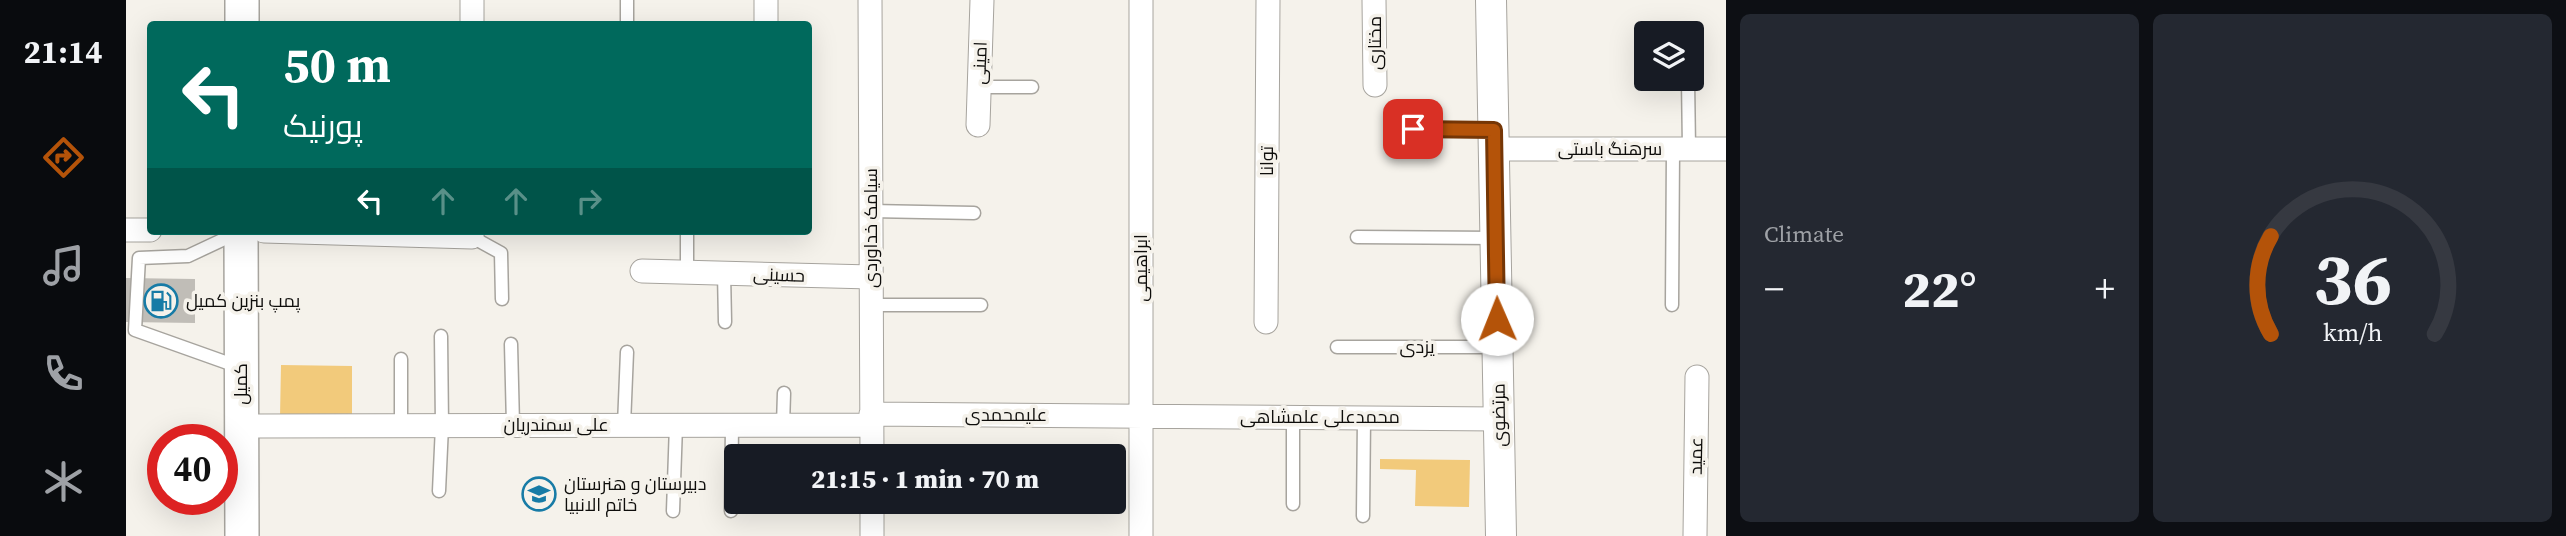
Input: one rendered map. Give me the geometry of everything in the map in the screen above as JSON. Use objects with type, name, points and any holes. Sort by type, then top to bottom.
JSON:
[{"type":"main road","points":[[242,0],[242,21]]},
{"type":"main road","name":"کمیل","points":[[241,235],[242,536]]},
{"type":"street","points":[[472,0],[472,21]]},
{"type":"street","points":[[766,0],[766,21]]},
{"type":"street","name":"سیامک خداوردی","points":[[870,0],[872,444]]},
{"type":"street","name":"امینی","points":[[978,125],[982,0]]},
{"type":"street","name":"ابراهیمی","points":[[1141,0],[1141,536]]},
{"type":"street","name":"توانا","points":[[1266,323],[1268,0]]},
{"type":"street","name":"مختاری","points":[[1374,0],[1375,85]]},
{"type":"street","name":"مرتضوی","points":[[1491,0],[1501,536]]},
{"type":"street","name":"سرهنگ باستی","points":[[1494,140],[1726,149]]},
{"type":"street","points":[[126,230],[147,230]]},
{"type":"street","name":"حسینی","points":[[642,271],[872,278]]},
{"type":"street","name":"عمید","points":[[1695,536],[1697,377]]},
{"type":"street","name":"محمدعلی علمشاهی","points":[[1141,416],[1499,419]]},
{"type":"street","name":"علیمحمدی","points":[[872,419],[1141,416]]},
{"type":"street","name":"علی سمندریان","points":[[241,426],[783,425],[872,419]]},
{"type":"street","points":[[872,514],[872,536]]},
{"type":"lane","points":[[627,0],[627,21]]},
{"type":"lane","points":[[979,87],[1032,87]]},
{"type":"lane","points":[[1672,305],[1687,91]]},
{"type":"lane","points":[[1413,129],[1494,140]]},
{"type":"lane","points":[[871,211],[974,213]]},
{"type":"lane","points":[[233,235],[188,256],[139,258],[135,330],[241,367]]},
{"type":"lane","points":[[474,235],[501,253],[502,299]]},
{"type":"lane","points":[[687,235],[687,272]]},
{"type":"lane","points":[[1357,237],[1496,238]]},
{"type":"lane","points":[[724,273],[725,322]]},
{"type":"lane","points":[[871,305],[981,305]]},
{"type":"lane","points":[[439,491],[442,426],[441,336]]},
{"type":"lane","points":[[511,344],[513,425]]},
{"type":"lane","name":"یزدی","points":[[1337,348],[1498,346]]},
{"type":"lane","points":[[624,425],[627,352]]},
{"type":"lane","points":[[401,359],[401,425]]},
{"type":"lane","points":[[783,425],[784,393]]},
{"type":"lane","points":[[1293,417],[1293,504]]},
{"type":"lane","points":[[1363,516],[1364,418]]},
{"type":"lane","points":[[673,511],[676,425]]},
{"type":"lane","points":[[732,425],[732,444]]},
{"type":"shaded area","points":[[281,365],[352,366],[352,418],[280,417]]},
{"type":"shaded area","points":[[1380,459],[1470,460],[1469,507],[1415,506],[1416,470],[1380,469]]},
{"type":"building","name":"پمپ بنزین کمیل","points":[[126,278],[195,279],[195,323],[126,322]]},
{"type":"place","name":"پمپ بنزین کمیل","points":[[161,301]]},
{"type":"place","name":"دبیرستان و هنرستان خاتم الانبیا","points":[[539,494]]},
{"type":"route","points":[[1413,129],[1494,130],[1497,319]]}]
